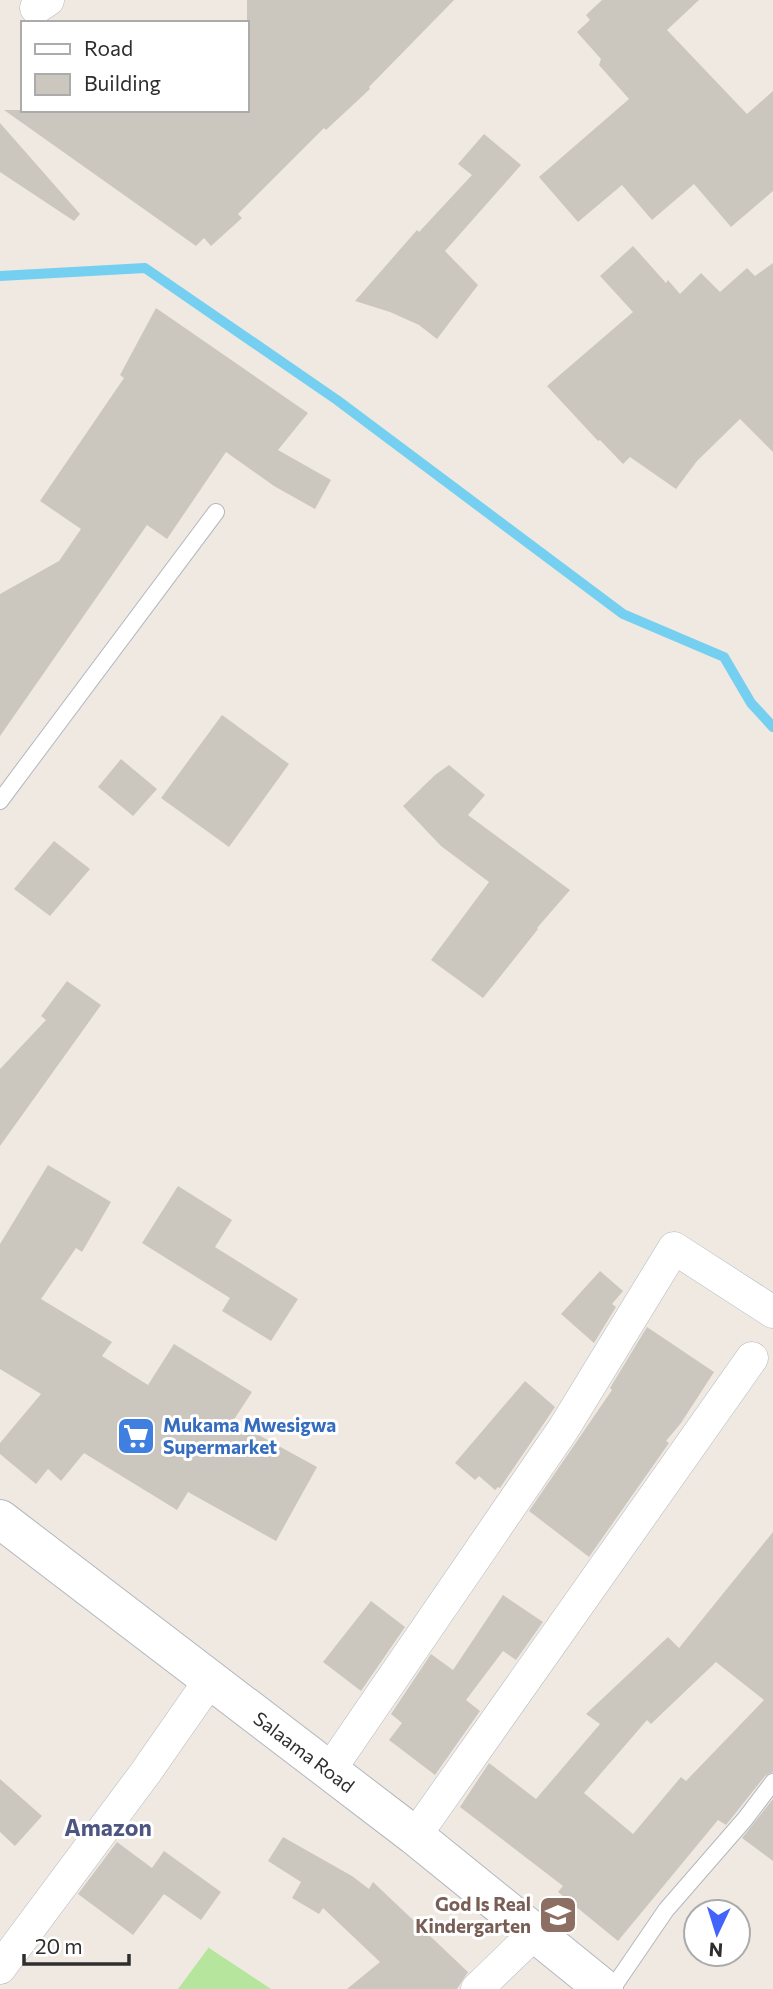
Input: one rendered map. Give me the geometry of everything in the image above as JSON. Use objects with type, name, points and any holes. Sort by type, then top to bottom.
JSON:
[{"type":"main road","name":"Salaama Road","points":[[0,1520],[415,1836],[604,1989]]},
{"type":"street","points":[[329,1771],[564,1428],[674,1248],[773,1312]]},
{"type":"street","points":[[415,1836],[752,1358]]},
{"type":"street","points":[[0,1968],[146,1772],[210,1680]]},
{"type":"street","points":[[477,1989],[536,1932]]},
{"type":"lane","points":[[0,801],[216,512]]},
{"type":"lane","points":[[612,1989],[666,1910],[745,1819],[773,1782]]},
{"type":"green space","points":[[209,1948],[271,1989],[178,1989]]},
{"type":"building","points":[[247,0],[454,0],[369,87],[370,89],[326,130],[324,128],[238,214],[242,218],[211,246],[204,238],[196,246],[4,110],[248,112]]},
{"type":"building","points":[[602,0],[699,0],[667,30],[747,114],[773,91],[773,191],[731,227],[694,184],[652,220],[622,185],[578,222],[539,177],[629,99],[599,65],[601,59],[577,32],[590,20],[586,15]]},
{"type":"building","points":[[0,123],[80,214],[74,221],[0,172]]},
{"type":"building","points":[[484,134],[521,165],[445,251],[478,285],[437,339],[419,325],[355,301],[417,230],[419,232],[472,175],[458,164]]},
{"type":"building","points":[[633,246],[666,283],[668,280],[680,294],[701,273],[720,292],[747,268],[755,276],[773,263],[773,452],[740,419],[697,461],[676,489],[630,457],[623,464],[547,386],[633,312],[600,276]]},
{"type":"building","points":[[156,308],[308,413],[278,450],[331,480],[315,509],[274,486],[226,452],[167,539],[147,525],[0,736],[0,594],[59,561],[81,529],[40,501],[124,378],[120,375]]},
{"type":"building","points":[[222,715],[289,764],[229,847],[161,798]]},
{"type":"building","points":[[121,759],[157,789],[133,816],[98,787]]},
{"type":"building","points":[[449,765],[485,795],[468,815],[570,890],[483,998],[431,960],[489,882],[441,846],[403,806]]},
{"type":"building","points":[[54,841],[90,869],[50,916],[14,889]]},
{"type":"building","points":[[67,981],[101,1005],[0,1146],[0,1069],[46,1020],[41,1016]]},
{"type":"building","points":[[48,1165],[111,1202],[82,1252],[76,1248],[41,1299],[112,1342],[102,1356],[148,1385],[174,1344],[252,1392],[233,1421],[317,1467],[276,1541],[188,1492],[177,1510],[84,1453],[61,1481],[48,1469],[36,1484],[0,1454],[0,1443],[41,1394],[0,1369],[0,1244]]},
{"type":"building","points":[[178,1186],[232,1220],[215,1247],[298,1299],[271,1341],[222,1311],[230,1298],[142,1243]]},
{"type":"building","points":[[600,1271],[623,1291],[612,1304],[616,1307],[594,1343],[561,1314]]},
{"type":"building","points":[[647,1327],[714,1372],[666,1441],[669,1443],[589,1557],[529,1511],[612,1390],[610,1388]]},
{"type":"building","points":[[525,1381],[555,1407],[500,1488],[495,1490],[479,1476],[475,1480],[455,1463]]},
{"type":"building","points":[[773,1532],[773,1772],[765,1776],[726,1825],[718,1820],[618,1941],[558,1892],[563,1886],[460,1807],[489,1763],[536,1799],[600,1724],[586,1714],[668,1637],[679,1648]],"holes":[[[716,1662],[764,1700],[686,1781],[681,1777],[633,1834],[584,1793],[647,1720],[651,1724]]]},
{"type":"building","points":[[503,1595],[543,1622],[516,1660],[503,1651],[466,1700],[480,1711],[435,1775],[389,1740],[402,1723],[391,1714],[431,1654],[453,1670]]},
{"type":"building","points":[[371,1601],[405,1627],[361,1691],[323,1662]]},
{"type":"building","points":[[0,1779],[42,1816],[15,1846],[0,1832]]},
{"type":"building","points":[[773,1799],[773,1861],[742,1838]]},
{"type":"building","points":[[283,1837],[352,1876],[369,1889],[373,1882],[468,1972],[457,1989],[347,1989],[380,1962],[323,1908],[319,1914],[292,1898],[301,1882],[268,1861]]},
{"type":"building","points":[[117,1842],[152,1868],[164,1851],[221,1892],[201,1920],[164,1894],[133,1935],[78,1894]]},
{"type":"waterway","points":[[0,276],[145,268],[337,400],[623,614],[724,657],[751,703],[773,727]]},
{"type":"place","name":"Mukama Mwesigwa Supermarket","points":[[136,1436]]},
{"type":"place","name":"God Is Real Kindergarten","points":[[558,1915]]},
{"type":"district","name":"Amazon","points":[[108,1828]]}]
